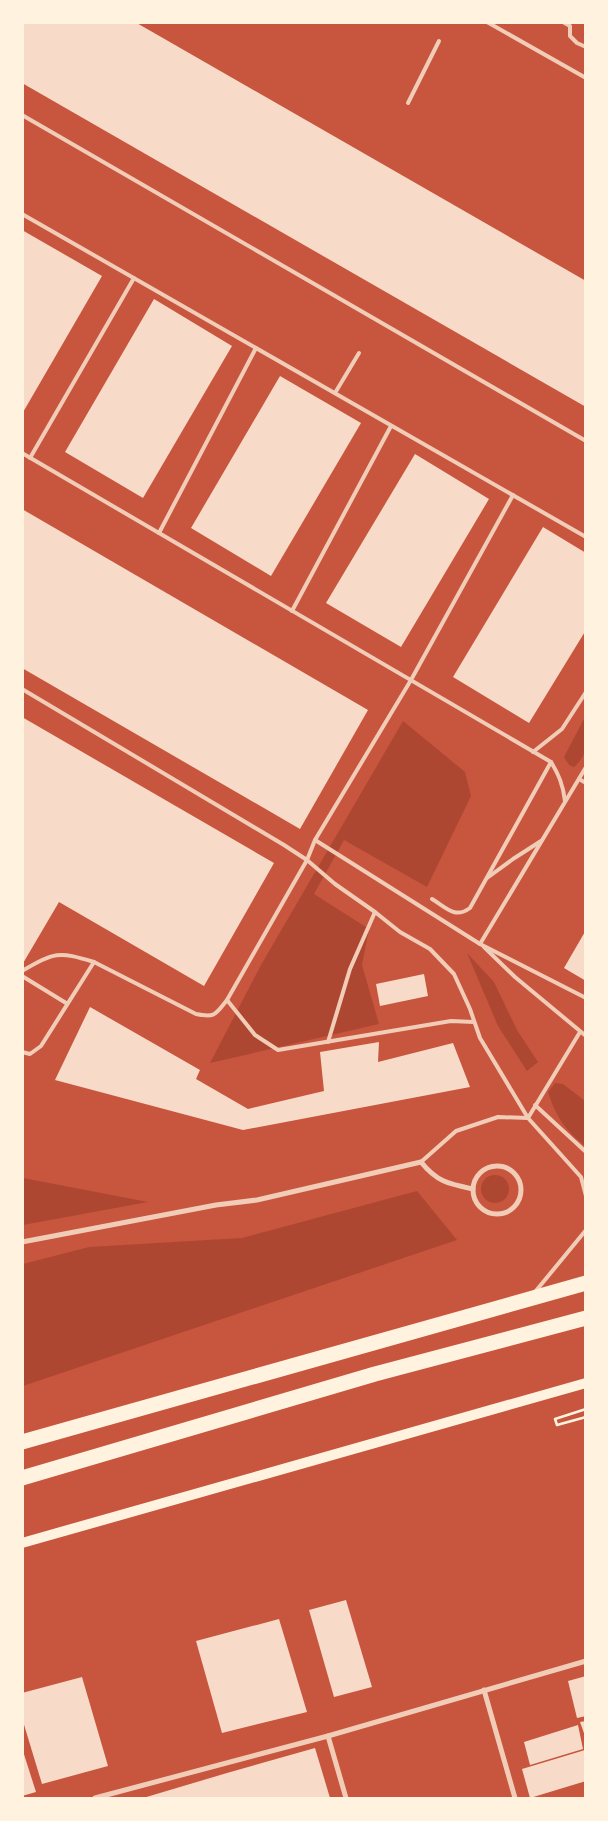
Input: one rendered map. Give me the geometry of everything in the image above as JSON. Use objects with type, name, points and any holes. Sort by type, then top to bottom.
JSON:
[{"type":"highway","points":[[22,1442],[586,1283]]},
{"type":"highway","points":[[22,1478],[375,1374],[586,1318]]},
{"type":"main road","points":[[22,1542],[586,1383]]},
{"type":"street","points":[[22,1242],[216,1205],[256,1200],[421,1162],[430,1173],[443,1183],[473,1189]]},
{"type":"street","points":[[495,1166],[504,1167],[517,1178],[520,1186],[520,1195],[517,1203],[510,1209],[494,1214],[479,1206],[474,1198],[473,1189],[475,1180],[487,1168],[495,1166]]},
{"type":"street","points":[[95,1798],[328,1736],[586,1661]]},
{"type":"street","points":[[484,1690],[515,1798]]},
{"type":"street","points":[[328,1736],[346,1798]]},
{"type":"lane","points":[[487,22],[586,78]]},
{"type":"lane","points":[[563,22],[570,26],[570,36],[577,43],[586,47]]},
{"type":"lane","points":[[408,103],[440,42]]},
{"type":"lane","points":[[22,114],[586,441]]},
{"type":"lane","points":[[22,214],[586,537]]},
{"type":"lane","points":[[30,458],[134,278]]},
{"type":"lane","points":[[158,533],[256,348]]},
{"type":"lane","points":[[335,393],[359,353]]},
{"type":"lane","points":[[292,611],[392,426]]},
{"type":"lane","points":[[22,453],[551,762],[560,776],[564,788],[565,801]]},
{"type":"lane","points":[[22,971],[55,954],[69,954],[94,962],[196,1014],[209,1017],[217,1012],[227,1000],[307,860],[315,840],[411,680],[513,495]]},
{"type":"lane","points":[[22,689],[276,840],[307,860],[335,884],[400,932],[430,949],[439,957],[454,974],[480,1038],[528,1118],[581,1177],[586,1196]]},
{"type":"lane","points":[[534,752],[562,729],[586,692]]},
{"type":"lane","points":[[432,899],[456,913],[462,913],[470,908],[551,762]]},
{"type":"lane","points":[[480,944],[586,767]]},
{"type":"lane","points":[[579,778],[586,782]]},
{"type":"lane","points":[[315,840],[480,944],[586,998]]},
{"type":"lane","points":[[485,880],[513,859],[542,841]]},
{"type":"lane","points":[[328,1042],[350,969],[375,912]]},
{"type":"lane","points":[[480,944],[515,977],[586,1036]]},
{"type":"lane","points":[[22,1052],[30,1054],[41,1046],[66,1003],[94,962]]},
{"type":"lane","points":[[22,976],[66,1003]]},
{"type":"lane","points":[[227,1000],[255,1035],[278,1050],[451,1021],[474,1022]]},
{"type":"lane","points":[[528,1118],[580,1032]]},
{"type":"lane","points":[[535,1105],[586,1152]]},
{"type":"lane","points":[[421,1162],[456,1131],[498,1117],[528,1118]]},
{"type":"lane","points":[[528,1299],[586,1230]]},
{"type":"path","points":[[586,1409],[556,1419],[557,1425],[586,1417]]},
{"type":"shaded area","points":[[585,717],[585,750],[583,756],[574,767],[569,765],[564,757]]},
{"type":"shaded area","points":[[403,721],[465,772],[471,796],[427,887],[344,840],[314,894],[369,929],[362,965],[379,1024],[210,1063],[261,965]]},
{"type":"shaded area","points":[[467,953],[494,982],[517,1030],[538,1062],[527,1071],[498,1026]]},
{"type":"shaded area","points":[[555,1083],[563,1084],[585,1101],[585,1146],[572,1134],[554,1109],[548,1092]]},
{"type":"shaded area","points":[[495,1175],[505,1179],[509,1189],[505,1199],[495,1203],[485,1199],[481,1189],[485,1179]]},
{"type":"shaded area","points":[[23,1178],[148,1202],[23,1225]]},
{"type":"shaded area","points":[[417,1191],[457,1240],[23,1386],[23,1264],[89,1247],[242,1238]]},
{"type":"building","points":[[22,22],[135,22],[586,281],[586,407],[22,83]]},
{"type":"building","points":[[22,230],[102,276],[22,414]]},
{"type":"building","points":[[154,299],[232,346],[143,498],[65,452]]},
{"type":"building","points":[[280,376],[361,423],[271,576],[191,528]]},
{"type":"building","points":[[415,454],[489,499],[401,647],[326,603]]},
{"type":"building","points":[[22,509],[368,710],[300,829],[22,668]]},
{"type":"building","points":[[543,527],[586,553],[586,630],[529,723],[453,677]]},
{"type":"building","points":[[22,717],[274,863],[204,986],[59,902],[22,965]]},
{"type":"building","points":[[586,930],[586,981],[564,968]]},
{"type":"building","points":[[424,974],[428,996],[380,1006],[376,984]]},
{"type":"building","points":[[90,1007],[200,1070],[196,1079],[248,1109],[324,1091],[320,1052],[379,1042],[378,1062],[453,1043],[470,1087],[243,1130],[55,1080]]},
{"type":"building","points":[[346,1600],[372,1687],[334,1697],[309,1610]]},
{"type":"building","points":[[279,1619],[307,1712],[222,1733],[196,1641]]},
{"type":"building","points":[[586,1676],[586,1716],[577,1718],[568,1681]]},
{"type":"building","points":[[82,1677],[108,1766],[42,1784],[22,1718],[22,1693]]},
{"type":"building","points":[[586,1721],[586,1736],[585,1736],[580,1722]]},
{"type":"building","points":[[578,1725],[583,1749],[530,1765],[524,1742]]},
{"type":"building","points":[[22,1748],[36,1792],[22,1796]]},
{"type":"building","points":[[315,1748],[330,1798],[143,1798],[227,1773]]},
{"type":"building","points":[[585,1750],[586,1781],[530,1798],[522,1769]]}]
